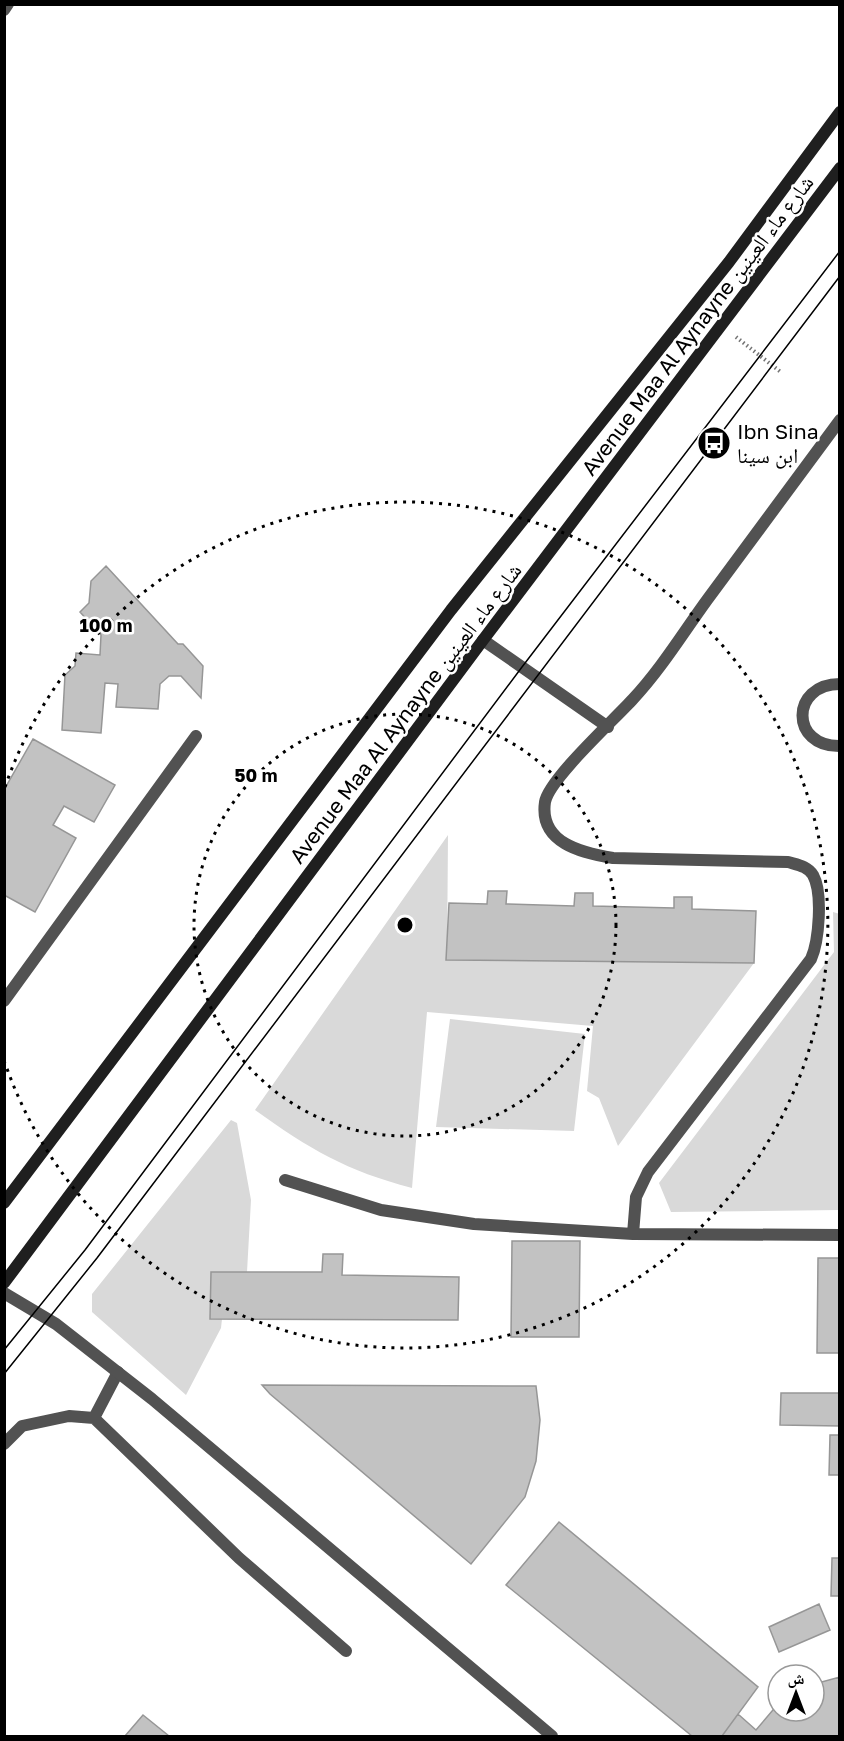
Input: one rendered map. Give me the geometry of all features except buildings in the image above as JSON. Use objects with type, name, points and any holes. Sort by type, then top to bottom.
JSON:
[{"type":"street","points":[[4,10],[8,4]]},
{"type":"street","name":"Avenue Maa Al Aynayne شارع ماء العينين","points":[[4,1203],[451,610],[729,262],[840,112]]},
{"type":"street","name":"Avenue Maa Al Aynayne شارع ماء العينين","points":[[4,1283],[483,640],[840,168]]},
{"type":"street","points":[[633,1234],[636,1197],[648,1172],[811,959],[818,938],[817,889],[813,875],[805,867],[788,862],[613,858],[587,854],[568,846],[553,835],[545,819],[545,800],[558,778],[641,690],[840,420]]},
{"type":"street","points":[[483,640],[608,727]]},
{"type":"street","points":[[840,684],[823,686],[813,691],[802,710],[802,721],[813,739],[822,745],[840,746]]},
{"type":"street","points":[[4,1001],[196,736]]},
{"type":"street","points":[[285,1180],[381,1210],[474,1224],[633,1234],[840,1235]]},
{"type":"street","points":[[4,1293],[56,1324],[118,1372],[253,1482],[552,1737]]},
{"type":"street","points":[[94,1418],[118,1372]]},
{"type":"street","points":[[4,1444],[22,1426],[69,1416],[94,1418],[238,1558],[345,1651]]},
{"type":"path","points":[[721,326],[783,373]]},
{"type":"shaded area","points":[[448,835],[447,960],[754,963],[618,1146],[599,1098],[587,1091],[593,1026],[427,1012],[412,1188],[368,1174],[329,1157],[255,1110]]},
{"type":"shaded area","points":[[833,912],[840,914],[839,1210],[671,1212],[659,1183],[834,952]]},
{"type":"shaded area","points":[[450,1019],[585,1034],[574,1131],[436,1127]]},
{"type":"shaded area","points":[[231,1120],[237,1123],[251,1200],[247,1272],[211,1272],[210,1319],[222,1319],[221,1328],[186,1395],[92,1312],[92,1294]]},
{"type":"tram line","points":[[4,1350],[85,1250],[522,667],[840,251]]},
{"type":"tram line","points":[[4,1374],[97,1258],[840,276]]},
{"type":"place","name":"Ibn Sina ابن سينا","points":[[714,443]]}]
